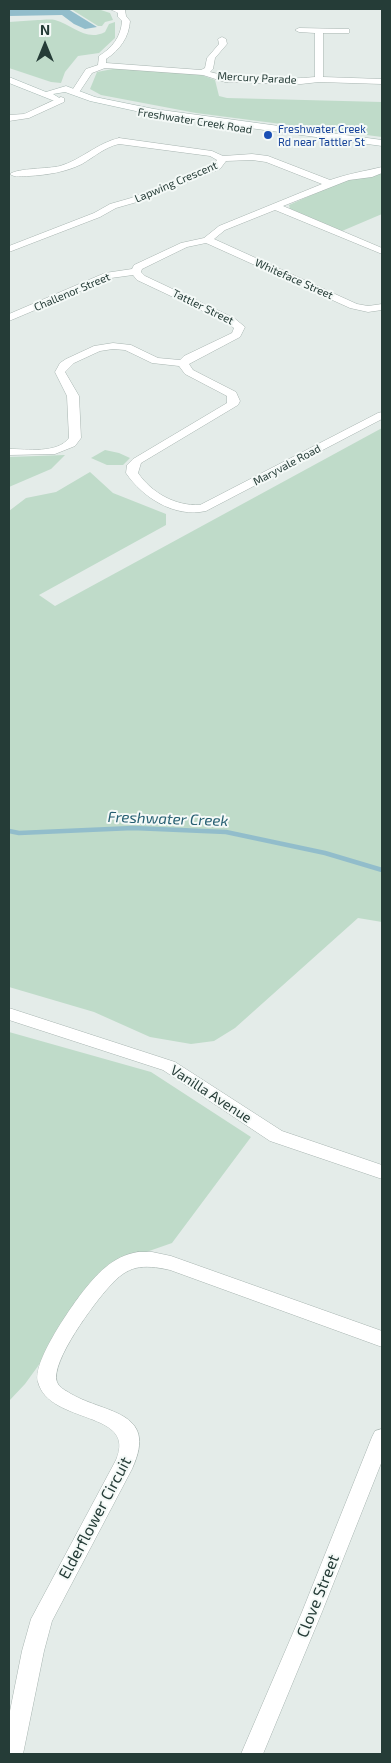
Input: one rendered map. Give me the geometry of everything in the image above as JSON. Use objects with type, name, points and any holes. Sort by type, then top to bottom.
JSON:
[{"type":"street","points":[[117,10],[130,9]]},
{"type":"street","points":[[9,127],[10,118],[31,114],[42,107],[70,97],[89,71],[102,65],[102,58],[108,54],[124,34],[126,23],[117,10]]},
{"type":"street","points":[[300,30],[346,31]]},
{"type":"street","points":[[319,31],[319,79]]},
{"type":"street","points":[[202,73],[209,69],[211,58],[223,44],[222,37]]},
{"type":"street","name":"Mercury Parade","points":[[102,65],[202,73],[225,79],[301,81],[319,79],[382,82]]},
{"type":"street","points":[[9,78],[70,97]]},
{"type":"street","points":[[42,107],[54,93],[80,83]]},
{"type":"street","points":[[54,93],[70,97]]},
{"type":"street","name":"Freshwater Creek Road","points":[[70,97],[205,124],[382,145]]},
{"type":"street","name":"Lapwing Crescent","points":[[9,249],[97,215],[112,206],[134,200],[217,167],[222,162],[221,159],[212,154],[129,141],[116,141],[105,144],[69,166],[42,172],[12,175]]},
{"type":"street","points":[[221,159],[252,157],[268,159],[331,184]]},
{"type":"street","points":[[136,272],[141,264],[179,247],[207,240],[222,228],[350,176],[372,174],[382,170]]},
{"type":"street","points":[[276,206],[382,252]]},
{"type":"street","name":"Whiteface Street","points":[[207,240],[354,306],[368,309],[382,307]]},
{"type":"street","name":"Challenor Street","points":[[9,318],[109,275],[136,272]]},
{"type":"street","name":"Tattler Street","points":[[136,272],[141,278],[230,320],[240,327],[236,335],[188,358],[184,363]]},
{"type":"street","points":[[9,452],[60,450],[73,442],[75,438],[73,396],[60,372],[64,364],[98,348],[113,346],[127,347],[156,361],[184,363]]},
{"type":"street","name":"Maryvale Road","points":[[184,363],[189,372],[232,394],[234,401],[228,409],[133,465],[132,473],[151,493],[176,506],[189,509],[208,506],[382,415]]},
{"type":"street","name":"Vanilla Avenue","points":[[9,1014],[169,1066],[276,1136],[382,1172]]},
{"type":"street","name":"Elderflower Circuit","points":[[12,1754],[32,1650],[42,1619],[125,1463],[131,1445],[128,1433],[121,1424],[62,1400],[50,1390],[47,1384],[49,1364],[85,1303],[98,1286],[126,1262],[143,1258],[159,1260],[382,1340]]},
{"type":"street","name":"Clove Street","points":[[252,1754],[312,1612],[382,1437]]},
{"type":"green space","points":[[71,9],[98,9],[110,13],[113,20],[98,26]]},
{"type":"green space","points":[[49,20],[62,22],[80,32],[92,35],[105,32],[109,24],[115,22],[115,38],[99,53],[78,56],[65,72],[61,83],[51,82],[9,68],[9,22]]},
{"type":"green space","points":[[118,68],[199,74],[215,80],[219,96],[227,98],[382,102],[382,137],[196,113],[101,95],[90,89],[97,72]]},
{"type":"green space","points":[[382,173],[382,214],[342,231],[290,209],[289,205],[354,176]]},
{"type":"green space","points":[[382,428],[382,922],[358,918],[235,1028],[214,1041],[191,1044],[150,1037],[94,1012],[9,987],[9,511],[26,498],[56,492],[90,472],[113,493],[166,514],[166,525],[39,595],[55,606]]},
{"type":"green space","points":[[105,450],[130,458],[123,465],[107,465],[91,458]]},
{"type":"green space","points":[[65,455],[51,469],[9,487],[9,457]]},
{"type":"green space","points":[[9,1032],[151,1072],[251,1137],[172,1243],[112,1264],[25,1384],[9,1401]]},
{"type":"water","points":[[9,9],[68,9],[97,27],[85,29],[62,15],[9,16]]},
{"type":"waterway","name":"Freshwater Creek","points":[[9,831],[19,833],[133,828],[226,832],[325,853],[382,870]]},
{"type":"place","name":"Freshwater Creek Rd near Tattler St","points":[[268,135]]}]
